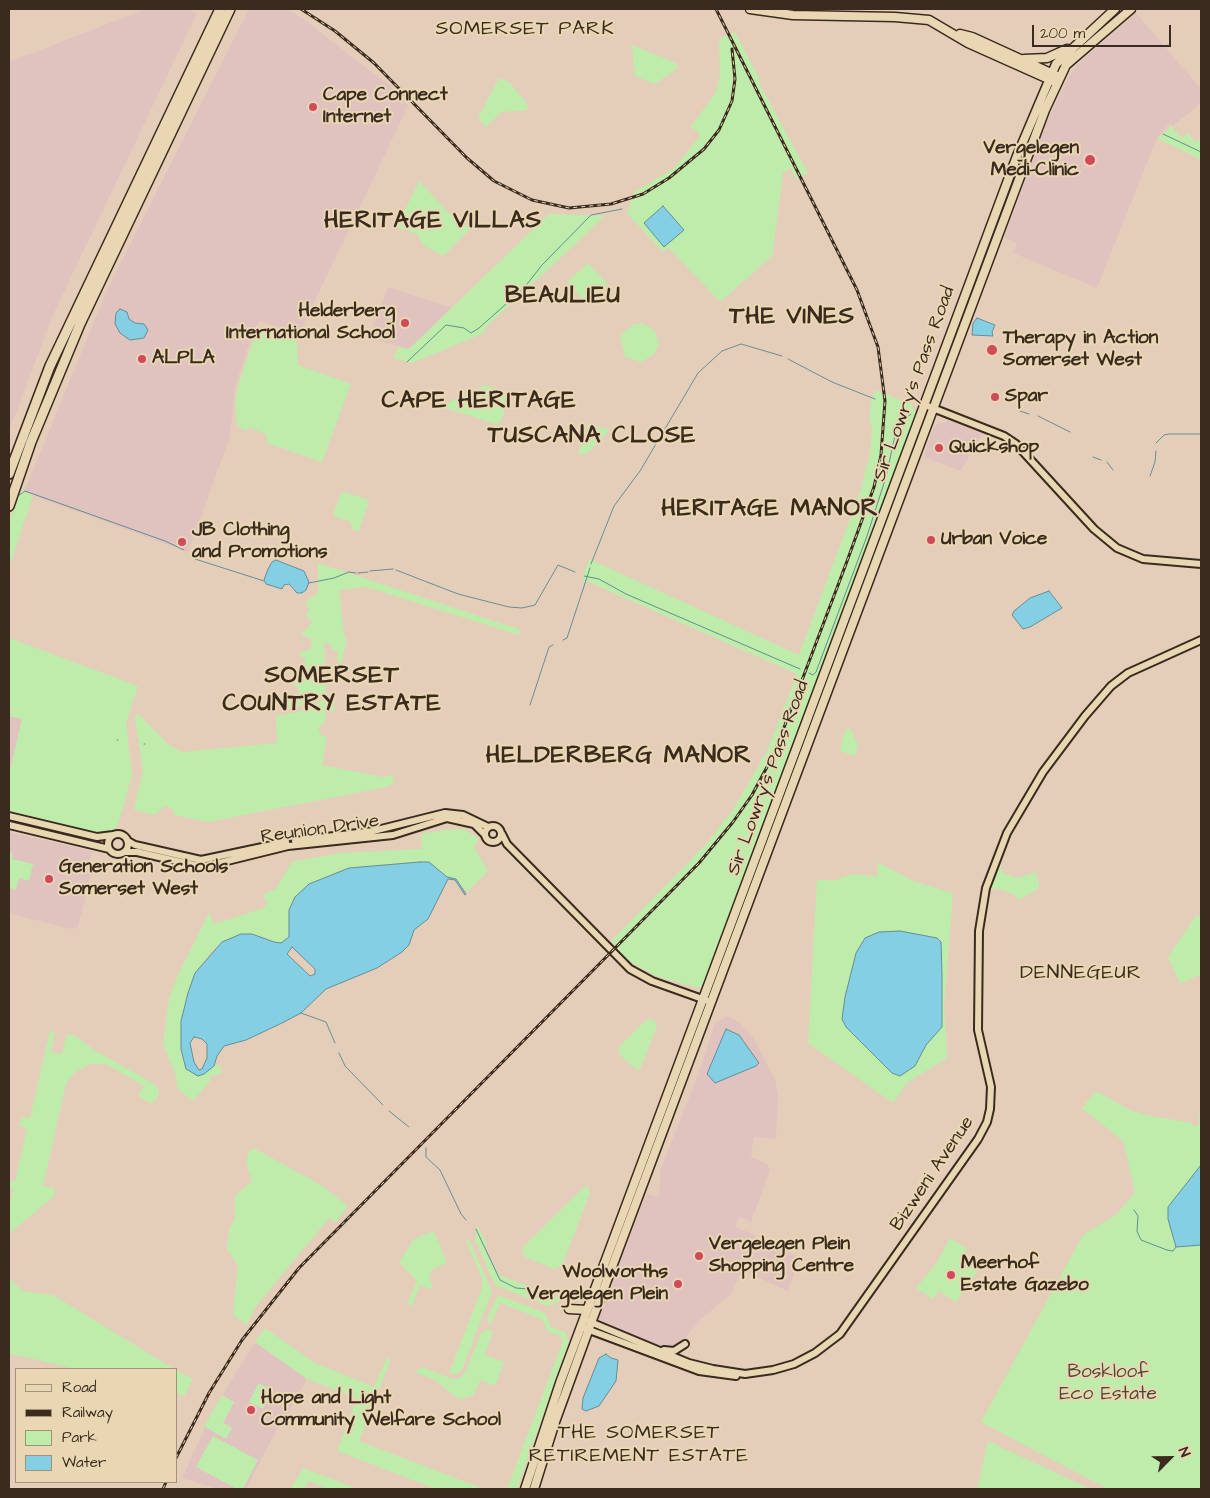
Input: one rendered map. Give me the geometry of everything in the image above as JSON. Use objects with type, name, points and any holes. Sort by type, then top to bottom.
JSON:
[{"type":"highway","points":[[9,474],[50,366],[220,9]]},
{"type":"highway","points":[[9,506],[31,442],[80,324],[230,9]]},
{"type":"main road","points":[[750,9],[793,16],[920,18],[929,20],[968,42],[1050,76]]},
{"type":"main road","points":[[1017,58],[1034,60],[1047,58],[1077,43],[1115,9]]},
{"type":"main road","name":"Sir Lowry's Pass Road","points":[[525,1489],[544,1428],[712,1002],[933,408],[1058,80],[1072,59],[1131,9]]},
{"type":"main road","points":[[954,33],[972,37],[1058,80]]},
{"type":"main road","name":"Sir Lowry's Pass Road","points":[[534,1489],[586,1324],[587,1310],[964,296],[1050,76],[1056,64],[1077,43]]},
{"type":"main road","points":[[569,1309],[587,1310]]},
{"type":"street","points":[[925,405],[1004,436],[1016,444],[1094,529],[1117,548],[1149,560],[1201,564]]},
{"type":"street","name":"Bizweni Avenue","points":[[586,1324],[699,1372],[722,1376],[774,1370],[794,1364],[815,1353],[840,1334],[978,1139],[987,1122],[991,1097],[978,1030],[977,962],[980,918],[986,888],[1003,842],[1043,772],[1085,716],[1111,686],[1128,673],[1201,640]]},
{"type":"street","name":"Reunion Drive","points":[[128,841],[135,846],[206,860],[287,842],[385,828],[445,813],[463,815],[488,827]]},
{"type":"street","points":[[9,816],[97,837],[121,834],[128,841],[125,852],[117,854],[109,849],[9,825]]},
{"type":"street","name":"Reunion Drive","points":[[125,852],[138,852],[194,866],[206,867],[288,846],[393,835],[447,818],[474,824],[485,835]]},
{"type":"street","points":[[507,844],[489,841],[485,835],[488,827],[497,826],[507,844],[630,969],[652,981],[712,1002]]},
{"type":"street","points":[[496,842],[502,834]]},
{"type":"street","points":[[109,849],[108,840],[113,835]]},
{"type":"street","name":"Bizweni Avenue","points":[[586,1324],[651,1346],[700,1366],[745,1374]]},
{"type":"street","points":[[651,1346],[670,1351],[685,1344]]},
{"type":"shaded area","points":[[146,9],[188,9],[197,13],[53,315],[9,431],[9,62]]},
{"type":"shaded area","points":[[249,9],[286,9],[302,18],[389,85],[408,106],[299,334],[260,321],[254,329],[235,387],[230,437],[188,552],[24,492],[107,290]]},
{"type":"shaded area","name":"Vergelegen Medi-Clinic","points":[[1136,13],[1201,89],[1201,103],[1173,126],[1169,124],[1157,138],[1097,288],[1013,253],[1017,243],[1004,238],[1047,121],[1070,74],[1078,64]]},
{"type":"shaded area","name":"Helderberg International School","points":[[388,287],[452,308],[409,349],[369,338]]},
{"type":"shaded area","points":[[947,420],[982,434],[961,471],[925,458],[924,454],[934,426],[943,422],[946,423]]},
{"type":"shaded area","points":[[9,716],[22,719],[9,775]]},
{"type":"shaded area","name":"Generation Schools Somerset West","points":[[9,832],[92,851],[90,862],[93,863],[78,928],[70,929],[9,913]]},
{"type":"shaded area","points":[[728,1016],[741,1024],[754,1039],[775,1080],[778,1095],[776,1139],[754,1137],[751,1157],[767,1164],[770,1170],[751,1222],[739,1217],[735,1227],[756,1235],[755,1239],[800,1257],[788,1291],[742,1270],[731,1294],[700,1320],[688,1335],[679,1359],[595,1328],[646,1194],[659,1197],[660,1171],[699,1072],[715,1023]]},
{"type":"shaded area","name":"Hope and Light Community Welfare School","points":[[255,1342],[307,1379],[280,1428],[277,1429],[246,1489],[217,1489],[182,1478],[205,1428],[204,1425]]},
{"type":"green space","points":[[735,32],[758,76],[760,85],[808,173],[796,179],[791,168],[783,173],[772,256],[720,302],[669,248],[663,252],[627,213],[634,192],[673,169],[700,136],[697,130],[690,128],[716,92],[720,75],[719,39]]},
{"type":"green space","points":[[632,45],[676,63],[678,68],[655,84],[635,76]]},
{"type":"green space","points":[[499,78],[509,82],[528,105],[527,110],[501,112],[486,127],[478,118]]},
{"type":"green space","points":[[1169,124],[1182,138],[1188,133],[1195,142],[1201,138],[1201,160],[1157,138],[1170,128]]},
{"type":"green space","points":[[419,181],[452,216],[471,228],[443,256],[423,245],[417,234],[397,227]]},
{"type":"green space","points":[[549,214],[605,216],[485,328],[484,333],[412,363],[394,358],[398,347],[409,349]]},
{"type":"green space","points":[[588,263],[608,284],[586,303],[567,282]]},
{"type":"green space","points":[[641,323],[650,327],[656,333],[659,346],[653,355],[641,362],[625,357],[620,336],[633,325]]},
{"type":"green space","points":[[268,331],[297,341],[298,365],[351,384],[322,462],[267,443],[267,435],[250,427],[246,431],[237,425],[235,403],[238,386],[254,338],[260,333]]},
{"type":"green space","points":[[486,385],[511,395],[499,425],[445,408],[445,404]]},
{"type":"green space","points":[[875,390],[911,404],[916,414],[713,962],[705,983],[699,988],[655,976],[626,959],[611,941],[707,843],[734,808],[767,751],[797,674],[582,579],[589,559],[799,655],[860,492],[870,453],[872,427],[870,424],[870,405]]},
{"type":"green space","points":[[588,424],[610,430],[587,454],[578,454]]},
{"type":"green space","points":[[19,490],[33,495],[9,568],[9,522]]},
{"type":"green space","points":[[344,492],[369,500],[359,531],[352,529],[350,521],[333,516],[340,495]]},
{"type":"green space","points":[[318,563],[521,630],[519,635],[366,587],[339,590],[344,636],[347,638],[341,666],[337,659],[338,652],[332,649],[330,643],[324,643],[325,662],[320,670],[321,674],[330,681],[324,691],[326,694],[297,707],[281,711],[285,696],[293,700],[299,697],[299,689],[294,685],[298,670],[306,661],[299,654],[309,650],[312,645],[310,638],[301,635],[312,622],[306,616],[309,610],[306,601],[318,593]]},
{"type":"green space","points":[[9,638],[138,686],[126,723],[132,775],[118,825],[113,830],[99,833],[9,812],[9,775],[22,719],[9,716]]},
{"type":"green space","points":[[334,695],[335,711],[326,712],[325,722],[318,728],[321,735],[327,737],[322,765],[382,777],[393,775],[394,782],[386,787],[208,822],[174,815],[173,809],[167,806],[155,815],[134,810],[143,770],[135,718],[137,713],[169,745],[182,752],[277,743],[276,716],[298,712]]},
{"type":"green space","points":[[847,728],[851,730],[858,745],[855,756],[840,751]]},
{"type":"green space","points":[[464,829],[479,839],[474,847],[488,871],[467,892],[456,879],[447,877],[420,862],[349,868],[289,910],[289,937],[285,941],[279,944],[252,934],[222,942],[212,951],[195,973],[181,1021],[189,1071],[200,1076],[214,1066],[220,1065],[222,1073],[210,1076],[210,1081],[193,1101],[178,1089],[175,1073],[163,1044],[169,999],[177,977],[209,912],[214,924],[264,908],[267,902],[263,896],[267,892],[275,890],[292,862],[339,853],[422,849],[421,834]]},
{"type":"green space","points":[[9,852],[13,853],[12,859],[33,864],[29,881],[19,878],[16,890],[9,888]]},
{"type":"green space","points":[[878,862],[913,881],[953,893],[944,1004],[947,1058],[908,1082],[893,1103],[808,1043],[817,880],[836,880],[852,874],[877,876]]},
{"type":"green space","points":[[1000,863],[1003,873],[1018,878],[1035,872],[1039,883],[1038,889],[1018,900],[1015,895],[996,888],[990,890]]},
{"type":"green space","points":[[1196,915],[1201,918],[1201,974],[1180,984],[1168,957]]},
{"type":"green space","points":[[646,1020],[655,1021],[657,1026],[641,1067],[637,1070],[619,1054],[618,1048]]},
{"type":"green space","points":[[50,1031],[55,1032],[51,1052],[62,1054],[67,1034],[76,1036],[94,1050],[151,1082],[158,1088],[159,1095],[152,1104],[138,1096],[144,1086],[106,1064],[89,1064],[74,1073],[66,1084],[43,1186],[55,1188],[54,1196],[9,1234],[9,1208],[13,1190],[9,1188],[9,1181],[15,1182],[27,1128],[19,1126],[22,1117],[30,1118]]},
{"type":"green space","name":"Boskloof Eco Estate","points":[[1095,1092],[1130,1110],[1146,1115],[1192,1123],[1192,1126],[1199,1125],[1199,1115],[1201,1113],[1201,1489],[1108,1489],[981,1422],[1083,1235],[1117,1214],[1135,1192],[1123,1141],[1082,1108]]},
{"type":"green space","points":[[254,1148],[324,1187],[348,1206],[336,1222],[329,1218],[256,1306],[247,1325],[233,1315],[238,1266],[227,1249],[229,1229],[235,1219],[235,1196],[252,1181],[246,1162],[249,1151]]},
{"type":"green space","points":[[585,1186],[589,1188],[590,1193],[562,1266],[554,1269],[525,1257],[522,1253],[523,1247]]},
{"type":"green space","points":[[477,1225],[487,1244],[485,1249],[499,1275],[555,1297],[559,1295],[562,1300],[548,1306],[497,1286],[492,1279],[475,1239]]},
{"type":"green space","points":[[434,1231],[447,1263],[432,1269],[429,1276],[433,1287],[430,1289],[420,1285],[412,1306],[407,1304],[417,1281],[399,1262],[414,1239]]},
{"type":"green space","points":[[950,1238],[967,1249],[962,1257],[979,1269],[956,1302],[939,1291],[933,1299],[916,1288],[936,1264]]},
{"type":"green space","points":[[469,1239],[492,1291],[462,1370],[454,1375],[449,1373],[482,1288],[482,1278],[466,1241]]},
{"type":"green space","points":[[10,1279],[23,1291],[53,1295],[172,1368],[72,1368],[9,1353]]},
{"type":"green space","points":[[498,1295],[545,1313],[551,1327],[565,1332],[569,1341],[517,1489],[507,1489],[563,1341],[560,1336],[547,1331],[543,1320],[500,1303],[490,1326],[487,1318]]},
{"type":"green space","points":[[265,1328],[315,1363],[374,1387],[387,1357],[390,1361],[359,1441],[484,1489],[436,1489],[337,1451],[357,1398],[307,1379],[255,1342]]},
{"type":"green space","points":[[487,1329],[493,1331],[485,1355],[504,1362],[495,1386],[480,1380],[474,1395],[461,1399],[454,1396],[436,1381],[415,1372],[422,1367],[453,1379],[460,1378],[465,1373],[481,1333]]},
{"type":"green space","points":[[178,1371],[193,1379],[184,1396],[178,1394]]},
{"type":"green space","points":[[259,1383],[272,1391],[263,1409],[249,1402]]},
{"type":"green space","points":[[222,1395],[234,1402],[223,1423],[232,1428],[226,1439],[204,1426]]},
{"type":"green space","points":[[213,1436],[258,1460],[243,1489],[237,1489],[196,1467]]},
{"type":"green space","points":[[988,1441],[1090,1489],[977,1489]]},
{"type":"green space","points":[[303,1468],[358,1489],[328,1489],[308,1481],[305,1489],[291,1489]]},
{"type":"water","points":[[663,206],[684,230],[664,247],[644,223]]},
{"type":"water","points":[[120,309],[127,312],[129,319],[135,323],[144,324],[148,330],[144,338],[130,340],[120,333],[115,324],[116,313]]},
{"type":"water","points":[[977,318],[995,325],[992,332],[993,336],[972,335],[973,323]]},
{"type":"water","points":[[276,560],[304,571],[309,582],[306,590],[302,593],[297,593],[289,584],[284,585],[282,589],[266,584],[264,580],[268,569],[272,562]]},
{"type":"water","points":[[1049,591],[1062,608],[1030,627],[1023,629],[1012,615],[1014,611],[1030,598]]},
{"type":"water","points":[[429,862],[447,877],[456,879],[466,894],[455,880],[448,879],[428,919],[414,930],[409,945],[402,952],[377,968],[326,989],[301,1013],[246,1040],[224,1046],[217,1056],[214,1066],[204,1074],[198,1076],[186,1069],[181,1049],[181,1021],[195,973],[222,942],[241,934],[252,934],[281,943],[289,937],[289,910],[295,897],[309,884],[349,868]],"holes":[[[292,947],[315,969],[315,974],[310,976],[287,954]],[[194,1037],[202,1039],[207,1044],[207,1058],[202,1069],[199,1070],[194,1062],[190,1043]]]},
{"type":"water","points":[[900,931],[937,938],[941,942],[942,1027],[926,1045],[915,1066],[900,1076],[892,1073],[846,1027],[842,1019],[845,997],[856,953],[865,938],[879,932]]},
{"type":"water","points":[[726,1029],[739,1035],[759,1063],[715,1083],[707,1074]]},
{"type":"water","points":[[1201,1165],[1201,1245],[1176,1247],[1168,1219],[1168,1207]]},
{"type":"water","points":[[606,1354],[618,1360],[616,1381],[599,1406],[586,1411],[582,1409],[583,1398],[599,1358]]},
{"type":"waterway","points":[[1163,134],[1201,152]]},
{"type":"waterway","points":[[407,362],[446,325],[464,328],[471,333],[479,328],[524,288],[542,265],[591,215],[622,209]]},
{"type":"waterway","points":[[591,564],[614,506],[640,471],[698,373],[722,351],[741,344],[782,356]]},
{"type":"waterway","points":[[788,359],[832,382],[875,399]]},
{"type":"waterway","points":[[1020,411],[1029,414]]},
{"type":"waterway","points":[[809,673],[813,675],[816,672],[867,536],[886,477],[896,431],[901,422],[911,414]]},
{"type":"waterway","points":[[1038,416],[1070,432]]},
{"type":"waterway","points":[[1156,443],[1164,435],[1201,434]]},
{"type":"waterway","points":[[1150,476],[1155,462],[1156,451]]},
{"type":"waterway","points":[[1093,457],[1101,460]]},
{"type":"waterway","points":[[1107,462],[1113,470]]},
{"type":"waterway","points":[[18,496],[25,491],[165,541],[184,550]]},
{"type":"waterway","points":[[195,559],[264,581]]},
{"type":"waterway","points":[[396,570],[458,594],[509,607],[522,608],[535,605],[558,565],[575,572]]},
{"type":"waterway","points":[[563,640],[567,638],[590,568]]},
{"type":"waterway","points":[[370,571],[393,569]]},
{"type":"waterway","points":[[309,583],[334,578],[349,572],[356,573]]},
{"type":"waterway","points":[[358,573],[368,572]]},
{"type":"waterway","points":[[584,576],[599,579],[626,594],[800,669]]},
{"type":"waterway","points":[[530,705],[549,647],[553,645]]},
{"type":"waterway","points":[[301,1013],[326,1022],[335,1043]]},
{"type":"waterway","points":[[339,1053],[345,1066],[383,1105]]},
{"type":"waterway","points":[[389,1111],[409,1127]]},
{"type":"waterway","points":[[426,1148],[426,1157],[440,1170],[461,1214],[466,1220]]},
{"type":"waterway","points":[[1134,1210],[1138,1216],[1137,1231],[1141,1240],[1167,1250],[1173,1251],[1176,1247]]},
{"type":"waterway","points":[[476,1229],[500,1280],[516,1288],[529,1289],[537,1297],[548,1297]]},
{"type":"railway","points":[[301,9],[335,31],[374,63],[467,158],[494,181],[532,200],[569,208],[611,204],[643,194],[669,178],[704,149],[719,130],[732,101],[735,79],[732,49]]},
{"type":"railway","points":[[178,1454],[209,1393],[242,1340],[299,1268],[699,863],[733,822],[752,795],[774,754],[846,564],[874,487],[881,455],[885,401],[878,347],[857,290],[716,9]]},
{"type":"railway","points":[[163,1489],[166,1483]]},
{"type":"place","name":"Cape Connect Internet","points":[[313,107]]},
{"type":"place","name":"Vergelegen Medi-Clinic","points":[[1090,160]]},
{"type":"place","name":"Helderberg International School","points":[[405,323]]},
{"type":"place","name":"Therapy in Action Somerset West","points":[[992,350]]},
{"type":"place","name":"ALPLA","points":[[142,359]]},
{"type":"place","name":"Spar","points":[[995,397]]},
{"type":"place","name":"Quickshop","points":[[939,448]]},
{"type":"place","name":"Urban Voice","points":[[931,540]]},
{"type":"place","name":"JB Clothing and Promotions","points":[[182,542]]},
{"type":"place","name":"Generation Schools Somerset West","points":[[49,879]]},
{"type":"place","name":"Vergelegen Plein Shopping Centre","points":[[699,1256]]},
{"type":"place","name":"Meerhof Estate Gazebo","points":[[951,1275]]},
{"type":"place","name":"Woolworths Vergelegen Plein","points":[[678,1284]]},
{"type":"place","name":"Hope and Light Community Welfare School","points":[[251,1410]]},
{"type":"district","name":"SOMERSET PARK","points":[[525,30]]},
{"type":"district","name":"HERITAGE VILLAS","points":[[433,222]]},
{"type":"district","name":"BEAULIEU","points":[[563,297]]},
{"type":"district","name":"THE VINES","points":[[792,318]]},
{"type":"district","name":"CAPE HERITAGE","points":[[479,402]]},
{"type":"district","name":"TUSCANA CLOSE","points":[[592,437]]},
{"type":"district","name":"HERITAGE MANOR","points":[[770,510]]},
{"type":"district","name":"SOMERSET COUNTRY ESTATE","points":[[332,691]]},
{"type":"district","name":"HELDERBERG MANOR","points":[[619,757]]},
{"type":"district","name":"DENNEGEUR","points":[[1081,974]]},
{"type":"district","name":"THE SOMERSET RETIREMENT ESTATE","points":[[639,1446]]}]
